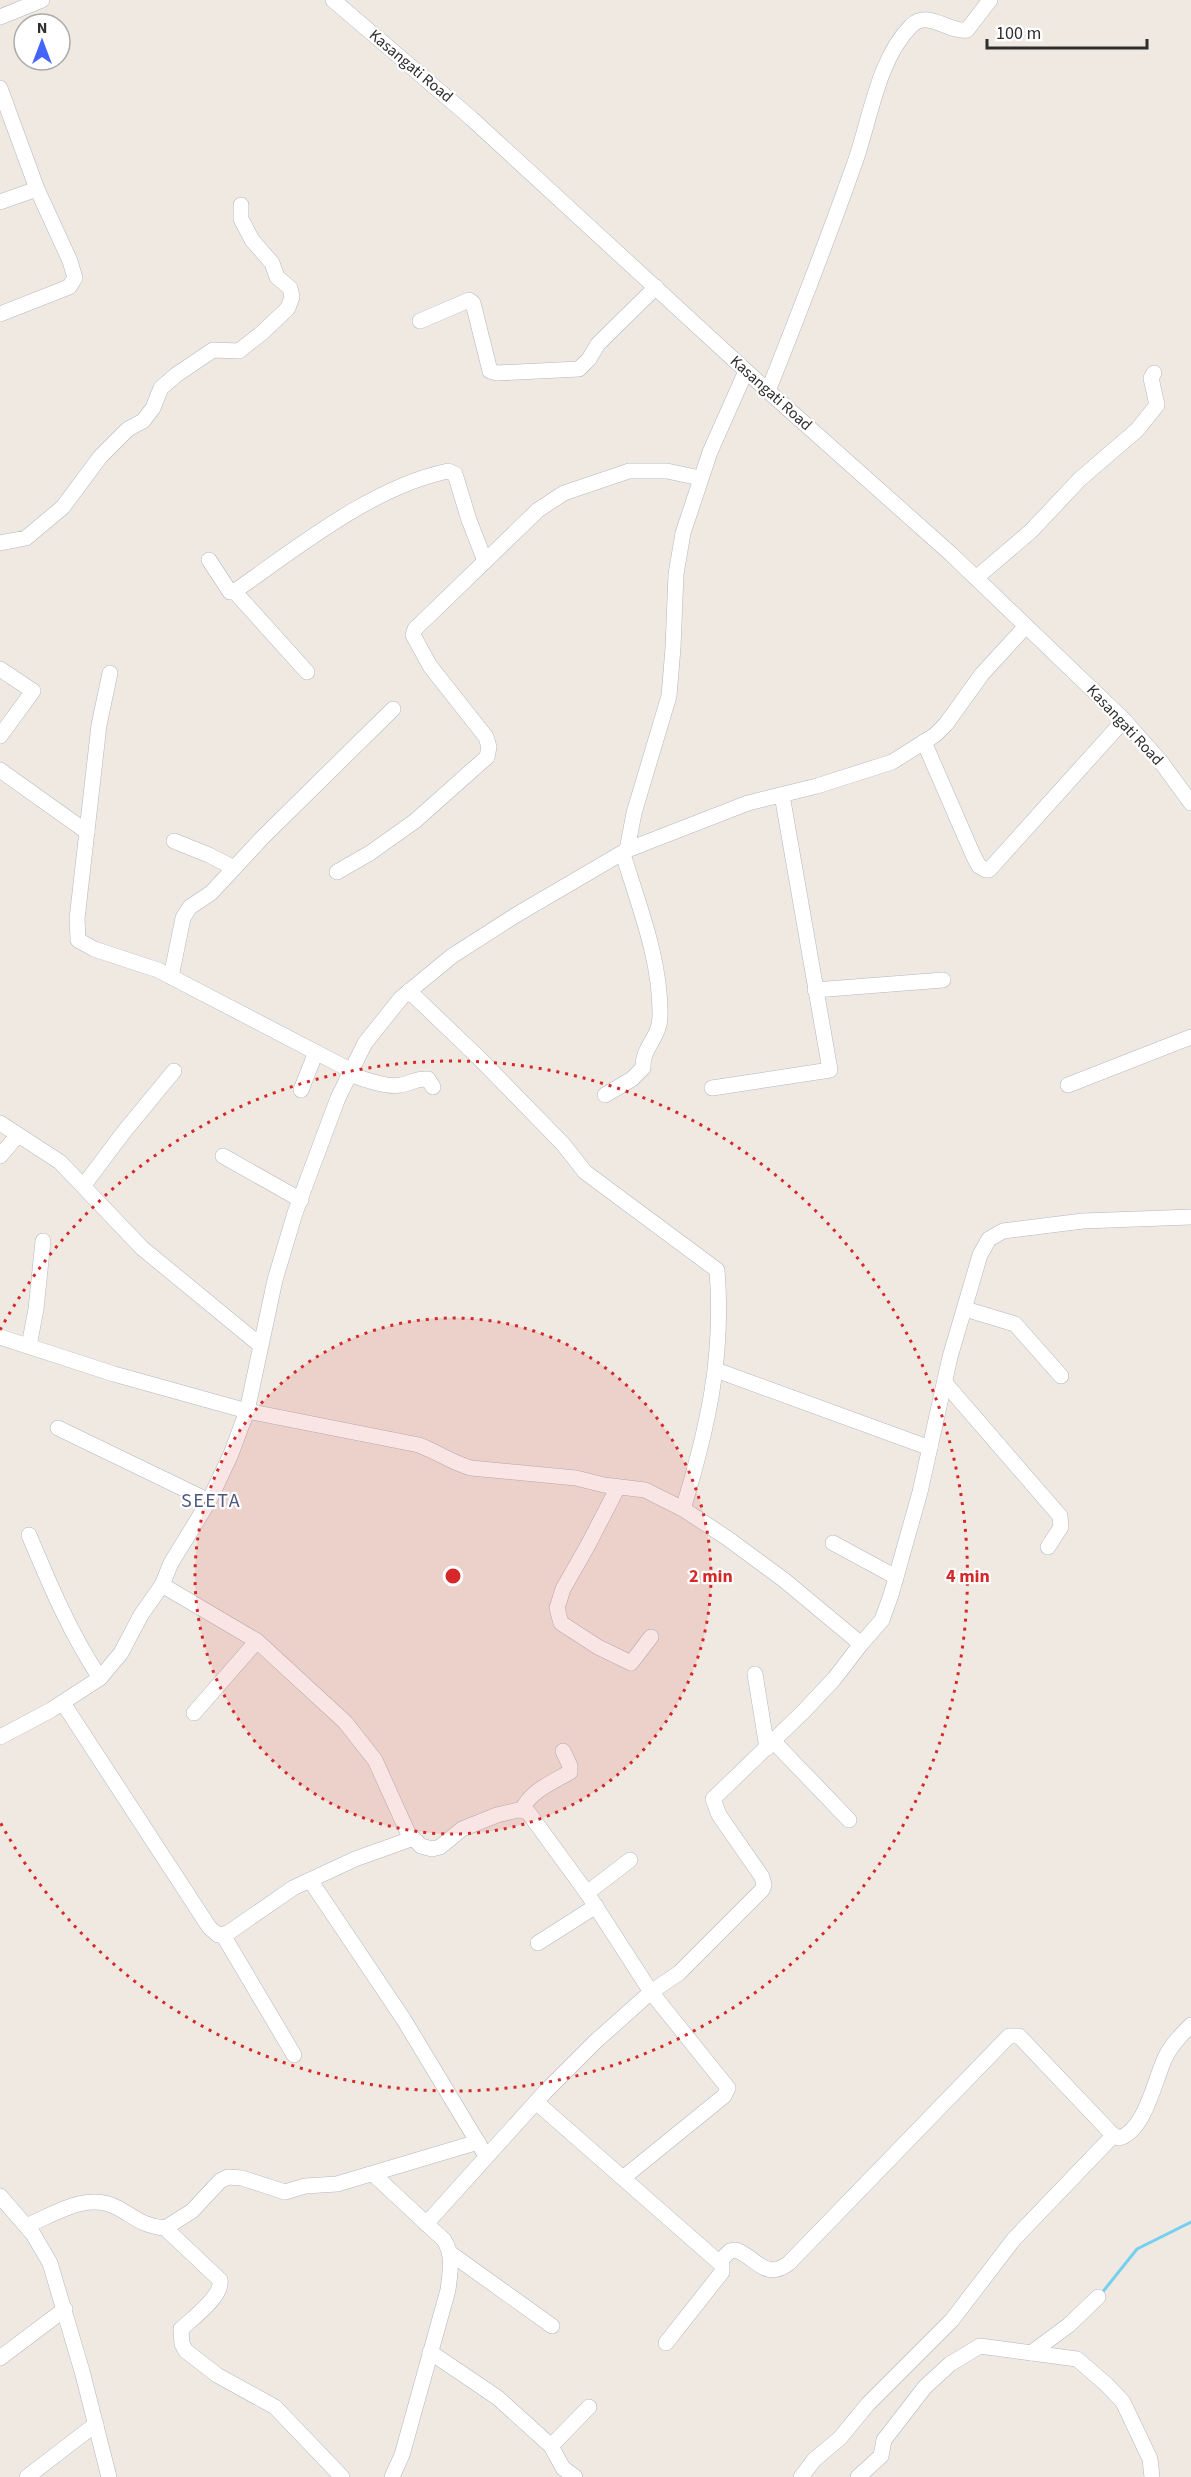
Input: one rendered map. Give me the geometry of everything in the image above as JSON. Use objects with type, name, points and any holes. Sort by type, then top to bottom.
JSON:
[{"type":"street","points":[[0,17],[42,0]]},
{"type":"street","name":"Kasangati Road","points":[[333,0],[471,118],[768,391],[894,501],[1124,720],[1161,762],[1186,785],[1191,803]]},
{"type":"street","points":[[768,391],[817,269],[858,154],[877,91],[895,50],[912,25],[921,21],[933,20],[953,28],[967,30],[990,0]]},
{"type":"street","points":[[0,88],[37,189],[70,261],[75,278],[69,287],[0,314]]},
{"type":"street","points":[[0,202],[37,189]]},
{"type":"street","points":[[0,543],[26,538],[63,507],[100,457],[128,429],[143,421],[153,408],[161,388],[176,375],[213,350],[239,351],[288,308],[292,297],[290,288],[277,277],[272,263],[252,240],[241,219],[241,204]]},
{"type":"street","points":[[420,321],[469,300],[473,303],[490,371],[497,373],[579,369],[589,359],[598,344],[656,287]]},
{"type":"street","points":[[605,1095],[638,1075],[643,1068],[644,1053],[657,1036],[659,1027],[660,997],[653,957],[625,852],[633,813],[669,696],[674,648],[676,574],[683,533],[710,452],[746,371]]},
{"type":"street","points":[[976,578],[1030,531],[1080,479],[1137,430],[1157,405],[1151,378],[1154,373]]},
{"type":"street","points":[[208,560],[230,592],[234,591],[308,540],[390,489],[445,471],[455,474],[485,561]]},
{"type":"street","points":[[337,872],[370,853],[415,821],[487,757],[489,747],[486,737],[430,666],[412,635],[415,629],[538,510],[564,493],[629,471],[667,471],[700,478]]},
{"type":"street","points":[[234,591],[307,672]]},
{"type":"street","points":[[2,1731],[63,1703],[100,1678],[120,1653],[141,1615],[162,1585],[171,1563],[209,1501],[231,1454],[247,1411],[275,1280],[295,1213],[338,1098],[365,1043],[400,998],[453,956],[516,915],[625,852],[748,803],[892,762],[924,742],[946,724],[982,674],[1026,626]]},
{"type":"street","points":[[0,669],[33,691],[0,736]]},
{"type":"street","points":[[111,674],[99,725],[77,919],[78,940],[94,949],[158,970],[369,1081],[400,1086],[416,1078],[428,1079],[433,1087]]},
{"type":"street","points":[[171,977],[183,918],[190,907],[211,893],[393,709]]},
{"type":"street","points":[[924,742],[974,857],[980,866],[989,870],[1124,720]]},
{"type":"street","points":[[0,770],[87,832]]},
{"type":"street","points":[[712,1088],[830,1070],[782,795]]},
{"type":"street","points":[[174,840],[234,868]]},
{"type":"street","points":[[815,990],[944,980]]},
{"type":"street","points":[[409,991],[478,1057],[563,1144],[585,1172],[717,1270],[716,1370],[711,1406],[683,1509]]},
{"type":"street","points":[[1068,1085],[1191,1037]]},
{"type":"street","points":[[301,1090],[316,1052]]},
{"type":"street","points":[[84,1185],[123,1132],[174,1071]]},
{"type":"street","points":[[0,1123],[60,1161],[142,1248],[260,1345]]},
{"type":"street","points":[[0,1156],[18,1135]]},
{"type":"street","points":[[223,1156],[301,1200]]},
{"type":"street","points":[[426,2224],[536,2102],[596,2041],[651,1992],[679,1973],[764,1885],[762,1876],[719,1815],[713,1802],[716,1794],[770,1745],[834,1679],[882,1620],[920,1492],[950,1357],[980,1255],[989,1239],[1003,1231],[1083,1221],[1191,1217]]},
{"type":"street","points":[[29,1346],[36,1310],[43,1241]]},
{"type":"street","points":[[965,1310],[1015,1324],[1061,1376]]},
{"type":"street","points":[[0,1337],[114,1374],[247,1411],[419,1445],[439,1453],[458,1465],[576,1478],[645,1490],[683,1509],[784,1580],[861,1644]]},
{"type":"street","points":[[716,1370],[930,1448]]},
{"type":"street","points":[[945,1383],[1060,1516],[1061,1527],[1048,1547]]},
{"type":"street","points":[[58,1428],[209,1501]]},
{"type":"street","points":[[618,1487],[563,1589],[557,1608],[561,1623],[598,1647],[631,1663],[651,1637]]},
{"type":"street","points":[[29,1535],[60,1608],[83,1653],[100,1678]]},
{"type":"street","points":[[833,1543],[896,1577]]},
{"type":"street","points":[[162,1585],[257,1641],[345,1722],[375,1760],[411,1839],[421,1846],[432,1849],[440,1847],[462,1829],[497,1815],[522,1810],[528,1812],[591,1900],[651,1992],[728,2088],[724,2096],[623,2178]]},
{"type":"street","points":[[194,1713],[257,1641]]},
{"type":"street","points":[[755,1674],[770,1745],[849,1820]]},
{"type":"street","points":[[63,1703],[213,1933],[222,1935],[310,1880],[355,1859],[411,1839]]},
{"type":"street","points":[[522,1810],[534,1794],[570,1772],[570,1766],[563,1751]]},
{"type":"street","points":[[538,1943],[591,1900],[630,1860]]},
{"type":"street","points":[[310,1880],[404,2020],[486,2157]]},
{"type":"street","points":[[222,1935],[294,2055]]},
{"type":"street","points":[[720,2261],[730,2251],[736,2250],[766,2269],[781,2269],[789,2263],[1011,2035],[1019,2036],[1112,2134],[1119,2138],[1127,2135],[1147,2108],[1168,2053],[1191,2025]]},
{"type":"street","points":[[536,2102],[720,2261],[722,2272],[666,2343]]},
{"type":"street","points":[[801,2477],[814,2460],[840,2438],[868,2404],[952,2320],[1014,2239],[1109,2140],[1112,2134]]},
{"type":"street","points":[[165,2228],[192,2211],[220,2181],[228,2177],[242,2178],[285,2192],[305,2186],[337,2184],[478,2142]]},
{"type":"street","points":[[373,2174],[444,2240],[450,2253],[451,2263],[448,2290],[402,2455],[392,2477]]},
{"type":"street","points":[[0,2196],[44,2250],[65,2309],[109,2477]]},
{"type":"street","points":[[26,2226],[83,2202],[96,2201],[113,2205],[142,2224],[165,2228],[220,2280],[221,2284],[219,2293],[181,2329],[182,2344],[186,2351],[217,2375],[275,2407],[342,2477]]},
{"type":"street","points":[[450,2253],[552,2326]]},
{"type":"street","points":[[1031,2353],[1069,2325],[1098,2297]]},
{"type":"street","points":[[0,2358],[65,2309]]},
{"type":"street","points":[[858,2477],[880,2456],[884,2440],[925,2387],[950,2364],[980,2346],[1077,2359],[1123,2402],[1150,2459],[1152,2477]]},
{"type":"street","points":[[430,2352],[498,2398],[551,2446],[563,2468],[575,2477]]},
{"type":"street","points":[[551,2446],[589,2407]]},
{"type":"street","points":[[27,2477],[96,2424]]},
{"type":"waterway","points":[[1101,2294],[1137,2249],[1191,2222]]},
{"type":"district","name":"SEETA","points":[[211,1501]]}]
